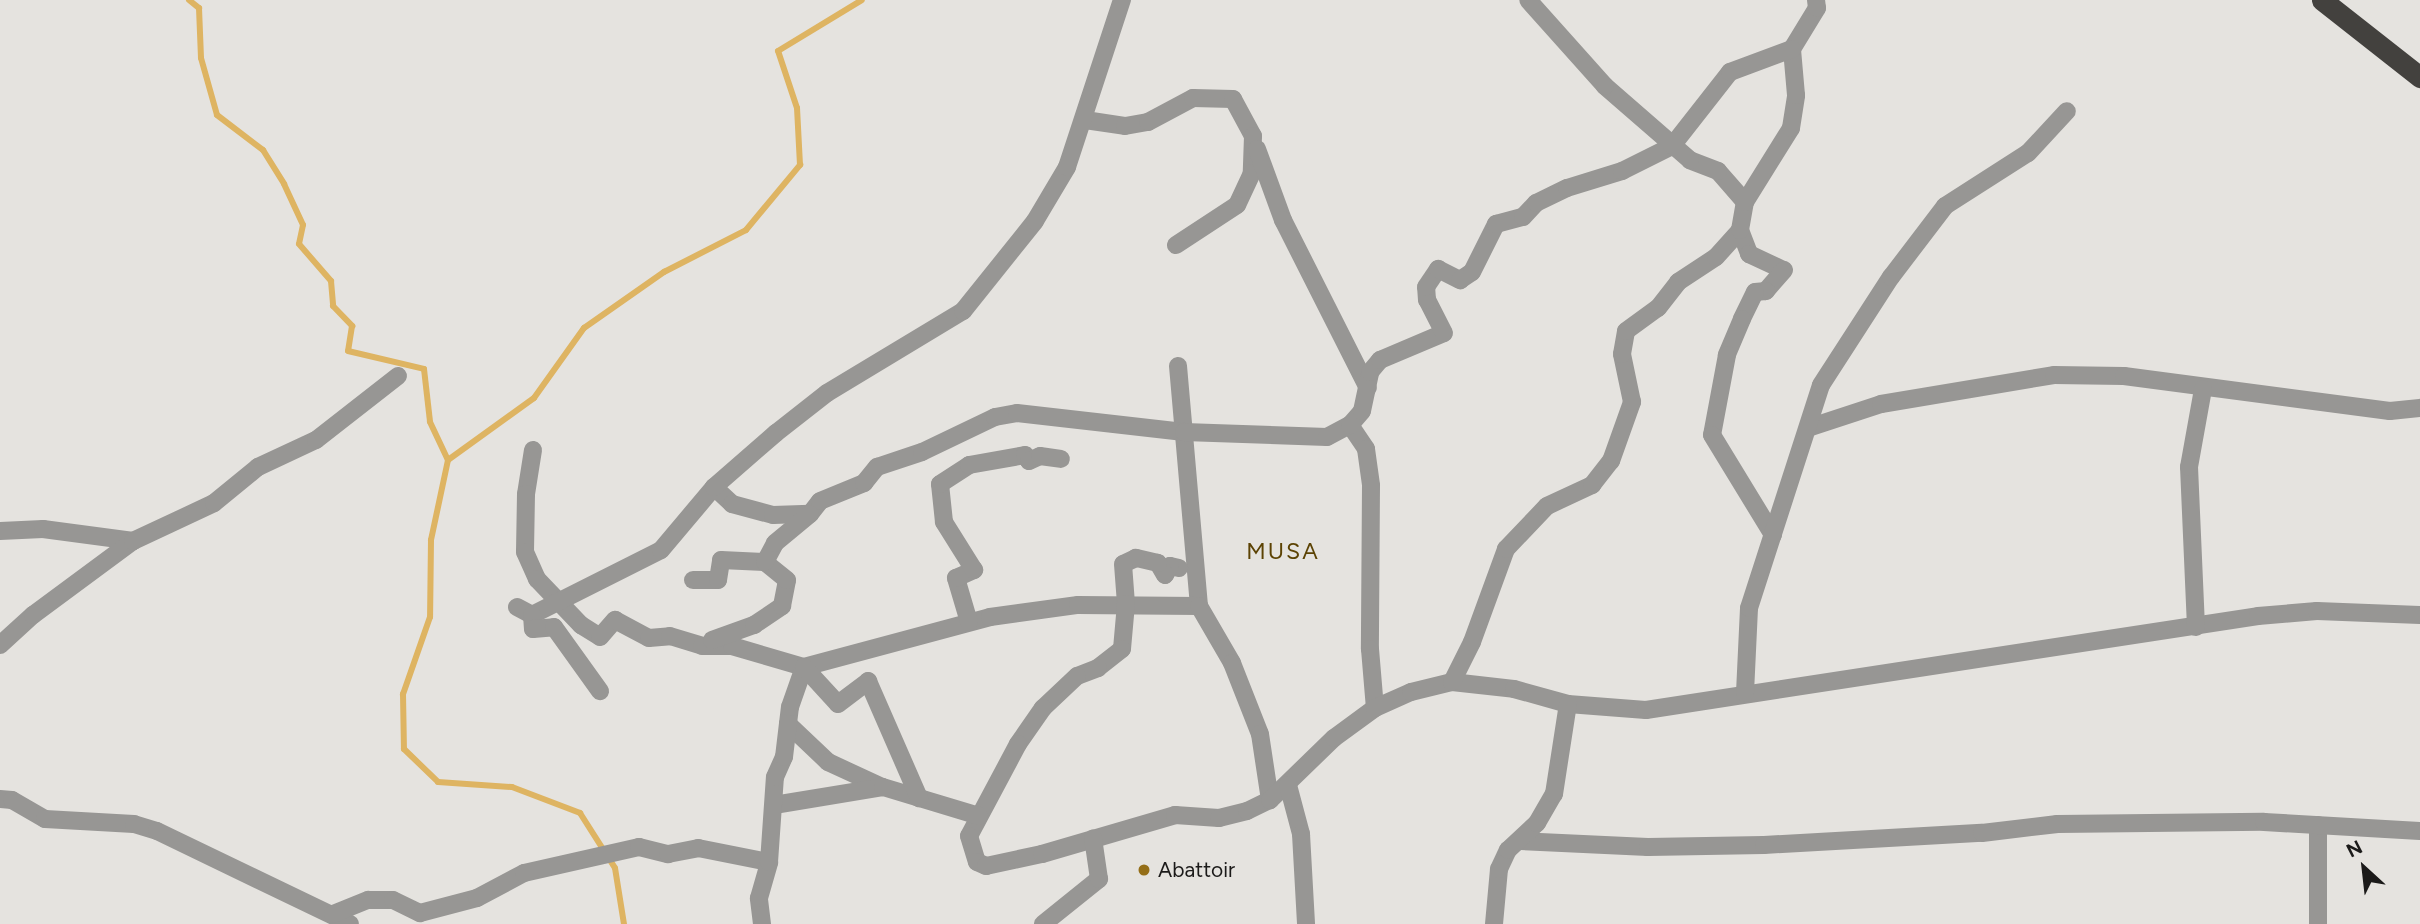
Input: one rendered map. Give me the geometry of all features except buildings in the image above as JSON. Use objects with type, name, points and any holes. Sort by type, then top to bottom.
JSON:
[{"type":"highway","points":[[2322,0],[2420,76]]},
{"type":"street","points":[[600,691],[554,627],[533,629],[525,611],[560,600],[661,550],[714,487],[827,393],[963,311],[1035,221],[1067,167],[1085,120],[1099,62],[1122,0]]},
{"type":"street","points":[[1528,0],[1605,86],[1690,160],[1718,171],[1745,202]]},
{"type":"street","points":[[1773,535],[1712,435],[1727,355],[1742,319],[1755,292],[1766,292],[1784,270],[1749,254],[1740,230],[1745,202],[1791,128],[1796,95],[1792,49],[1817,8],[1816,0]]},
{"type":"street","points":[[765,562],[775,543],[810,514],[820,500],[864,483],[877,467],[922,452],[995,417],[1017,414],[1184,432],[1295,439],[1327,437],[1350,425],[1362,411],[1370,372],[1380,360],[1444,333],[1427,300],[1426,287],[1437,268],[1460,280],[1472,272],[1496,224],[1523,217],[1536,203],[1567,188],[1622,171],[1672,146],[1730,72],[1792,49]]},
{"type":"street","points":[[1085,120],[1125,126],[1148,122],[1207,95],[1233,99],[1253,136],[1283,220],[1368,388]]},
{"type":"street","points":[[1745,693],[1749,608],[1821,385],[1891,276],[1945,206],[2028,153],[2067,111]]},
{"type":"street","points":[[1177,245],[1237,205],[1252,173],[1253,136]]},
{"type":"street","points":[[1452,682],[1472,642],[1506,549],[1547,506],[1591,485],[1611,460],[1632,402],[1622,354],[1626,331],[1658,308],[1678,282],[1716,257],[1740,230]]},
{"type":"street","points":[[1178,366],[1199,606],[1232,663],[1260,734],[1270,800]]},
{"type":"street","points":[[1808,428],[1881,404],[2054,375],[2124,376],[2203,389],[2390,411],[2420,408]]},
{"type":"street","points":[[0,645],[33,615],[133,541],[214,503],[258,467],[316,440],[398,376]]},
{"type":"street","points":[[2196,627],[2189,467],[2203,389]]},
{"type":"street","points":[[1350,425],[1366,449],[1371,486],[1370,649],[1375,708]]},
{"type":"street","points":[[534,450],[526,494],[525,552],[537,579],[560,600],[581,625],[600,637],[615,620],[637,634],[670,636],[695,644],[732,646],[804,667],[838,704],[868,681],[919,798]]},
{"type":"street","points":[[969,622],[956,578],[974,570],[944,522],[940,484],[969,465],[1025,455],[1029,461],[1041,456],[1061,459]]},
{"type":"street","points":[[714,487],[732,504],[773,515],[810,514]]},
{"type":"street","points":[[0,531],[43,529],[133,541]]},
{"type":"street","points":[[1179,568],[1170,566],[1165,575],[1158,563],[1136,558],[1123,564],[1126,604],[1122,649],[1098,668],[1077,676],[1043,708],[970,836],[971,851],[986,866],[1175,815],[1219,818],[1270,800],[1334,738],[1375,708],[1410,692],[1452,682],[1514,689],[1568,704],[1646,710],[1745,693],[2317,611],[2420,615]]},
{"type":"street","points":[[693,580],[718,580],[721,560],[765,562],[786,580],[782,606],[754,625],[695,644]]},
{"type":"street","points":[[804,667],[969,622],[1037,609],[1126,604],[1199,606]]},
{"type":"street","points":[[762,924],[759,898],[769,862],[774,805],[788,724],[804,667]]},
{"type":"street","points":[[1494,924],[1499,869],[1508,850],[1521,841],[1554,794],[1568,704]]},
{"type":"street","points":[[788,724],[828,762],[883,787],[979,816]]},
{"type":"street","points":[[1288,785],[1301,834],[1306,924]]},
{"type":"street","points":[[774,805],[883,787]]},
{"type":"street","points":[[0,799],[12,800],[45,819],[134,824],[157,831],[239,874],[333,914],[350,924]]},
{"type":"street","points":[[1521,841],[1648,847],[1982,833],[2057,824],[2318,825],[2420,831]]},
{"type":"street","points":[[2318,825],[2318,924]]},
{"type":"street","points":[[1043,924],[1099,879],[1093,838]]},
{"type":"street","points":[[333,914],[368,900],[393,900],[420,913],[477,898],[524,873],[639,847],[668,854],[698,848],[769,862]]},
{"type":"waterway","points":[[189,0],[199,8],[201,58],[217,115],[263,150],[284,184],[303,225],[299,244],[331,281],[333,306],[352,326],[348,351],[424,369],[430,422],[448,460],[431,540],[430,617],[403,694],[404,749],[438,782],[512,787],[580,813],[615,868],[624,924]]},
{"type":"waterway","points":[[448,460],[534,398],[584,328],[664,272],[746,230],[800,165],[797,108],[778,51],[862,0]]},
{"type":"place","name":"Abattoir","points":[[1144,870]]},
{"type":"district","name":"MUSA","points":[[1283,551]]}]
